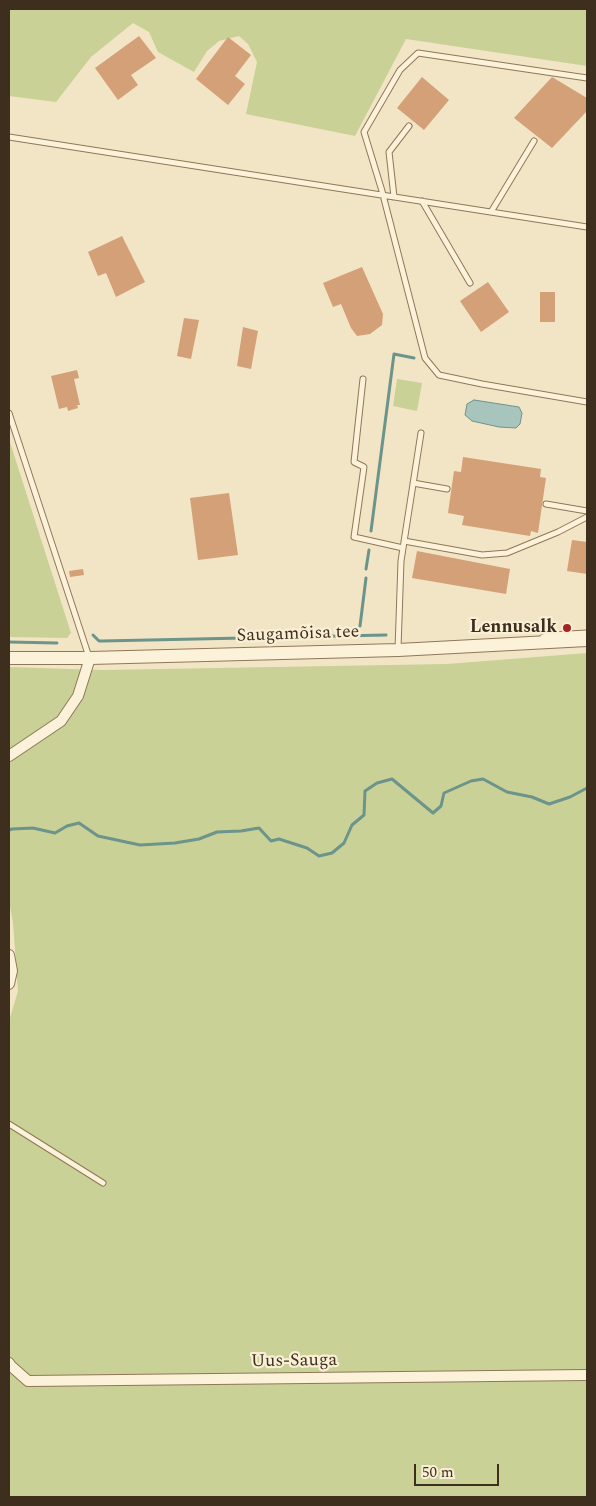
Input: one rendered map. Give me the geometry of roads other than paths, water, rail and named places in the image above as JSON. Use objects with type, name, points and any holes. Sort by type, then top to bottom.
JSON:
[{"type":"street","name":"Saugamõisa tee","points":[[9,658],[90,658],[398,650],[587,640]]},
{"type":"street","points":[[9,756],[61,722],[78,696],[90,658]]},
{"type":"street","points":[[9,955],[12,971],[9,984]]},
{"type":"street","name":"Uus-Sauga","points":[[9,1363],[28,1381],[587,1375]]},
{"type":"lane","points":[[587,78],[418,53],[400,70],[364,132],[384,196],[425,358],[440,374],[482,384],[587,402]]},
{"type":"lane","points":[[394,197],[389,152],[409,126]]},
{"type":"lane","points":[[9,137],[586,226],[587,233]]},
{"type":"lane","points":[[491,212],[534,141]]},
{"type":"lane","points":[[422,201],[470,283]]},
{"type":"lane","points":[[363,379],[354,462],[364,467],[354,537],[403,548]]},
{"type":"lane","points":[[9,413],[90,658]]},
{"type":"lane","points":[[398,650],[401,561],[421,434]]},
{"type":"lane","points":[[413,483],[447,489]]},
{"type":"lane","points":[[546,504],[587,511]]},
{"type":"lane","points":[[404,541],[482,555],[506,552],[558,532],[587,517]]},
{"type":"lane","points":[[518,644],[550,635],[587,633]]},
{"type":"lane","points":[[9,1124],[103,1183]]},
{"type":"water","points":[[474,400],[519,407],[522,413],[520,424],[516,428],[499,427],[472,421],[465,415],[467,404]]},
{"type":"waterway","points":[[371,531],[394,354],[414,358]]},
{"type":"waterway","points":[[366,569],[369,550]]},
{"type":"waterway","points":[[360,626],[366,578]]},
{"type":"waterway","points":[[93,635],[99,641],[386,635]]},
{"type":"waterway","points":[[9,642],[57,643]]},
{"type":"waterway","points":[[9,830],[33,828],[55,833],[67,826],[79,823],[98,836],[140,845],[175,843],[199,839],[217,832],[259,828],[271,841],[279,839],[307,848],[319,856],[332,853],[344,843],[352,825],[364,815],[365,791],[377,783],[392,779],[433,813],[441,806],[444,793],[471,781],[483,779],[507,792],[532,797],[549,804],[570,797],[587,788]]},
{"type":"place","name":"Lennusalk","points":[[567,628]]}]
